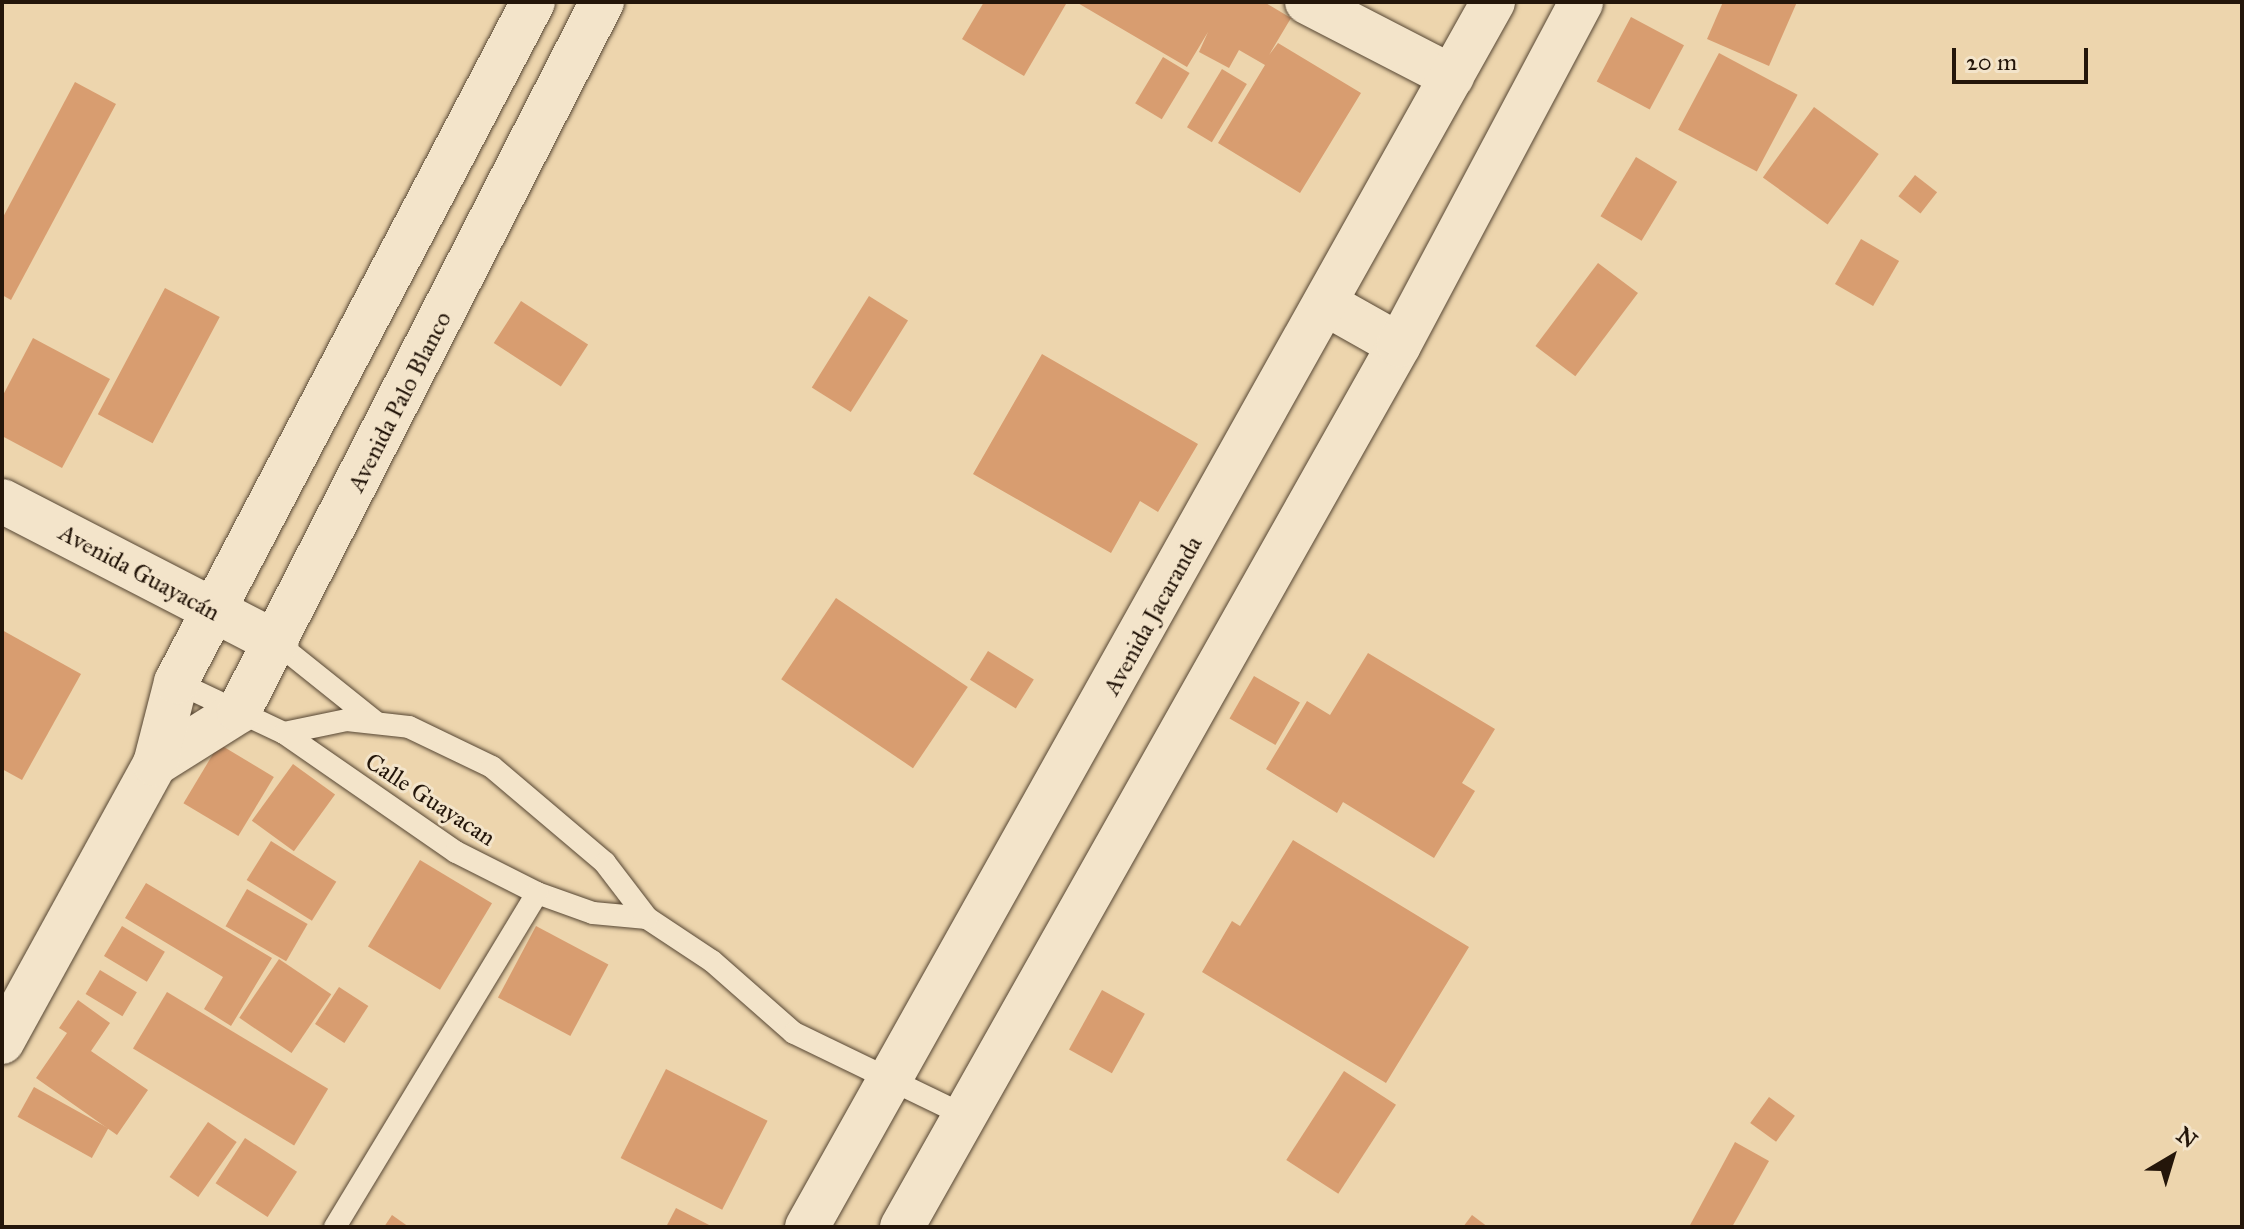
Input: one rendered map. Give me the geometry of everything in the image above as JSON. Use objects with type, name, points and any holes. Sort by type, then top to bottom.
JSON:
[{"type":"street","name":"Avenida Palo Blanco","points":[[2,1042],[155,764],[176,682],[215,613],[533,2]]},
{"type":"street","name":"Avenida Palo Blanco","points":[[155,764],[239,711],[277,643],[602,2]]},
{"type":"street","points":[[1307,2],[1452,77]]},
{"type":"street","name":"Avenida Jacaranda","points":[[807,1227],[894,1078],[1328,305],[1493,2]]},
{"type":"street","points":[[902,1227],[1399,345],[1581,2]]},
{"type":"street","points":[[1328,305],[1399,345]]},
{"type":"street","name":"Avenida Guayacán","points":[[2,501],[277,643]]},
{"type":"lane","points":[[277,643],[378,724]]},
{"type":"lane","name":"Calle Guayacan","points":[[176,682],[284,733],[456,852],[537,893],[593,913],[647,918]]},
{"type":"lane","name":"Calle Guayacan","points":[[284,733],[347,720],[409,727],[492,767],[595,853],[647,918],[712,961],[794,1033],[894,1078],[966,1116]]},
{"type":"lane","points":[[335,1227],[537,893]]},
{"type":"building","points":[[984,2],[1066,4],[1024,76],[962,39]]},
{"type":"building","points":[[1076,2],[1264,2],[1291,18],[1269,55],[1278,43],[1361,93],[1300,193],[1218,143],[1265,65],[1239,50],[1229,68],[1199,52],[1208,32],[1187,67]]},
{"type":"building","points":[[1723,2],[1797,2],[1769,66],[1707,39]]},
{"type":"building","points":[[1631,17],[1684,45],[1650,110],[1597,81]]},
{"type":"building","points":[[1719,53],[1798,95],[1757,172],[1678,130]]},
{"type":"building","points":[[1163,57],[1190,73],[1162,119],[1135,103]]},
{"type":"building","points":[[1222,69],[1247,84],[1212,142],[1187,127]]},
{"type":"building","points":[[75,82],[116,104],[11,300],[2,295],[2,219]]},
{"type":"building","points":[[1814,107],[1879,154],[1828,224],[1763,177]]},
{"type":"building","points":[[1636,157],[1677,182],[1642,241],[1600,216]]},
{"type":"building","points":[[1915,175],[1937,192],[1920,214],[1898,196]]},
{"type":"building","points":[[1861,239],[1899,261],[1873,306],[1835,284]]},
{"type":"building","points":[[1598,263],[1638,293],[1575,376],[1535,346]]},
{"type":"building","points":[[165,288],[220,317],[153,443],[98,414]]},
{"type":"building","points":[[869,296],[908,320],[851,412],[812,388]]},
{"type":"building","points":[[521,301],[588,345],[561,387],[494,343]]},
{"type":"building","points":[[33,338],[110,379],[62,468],[2,436],[2,397]]},
{"type":"building","points":[[1042,354],[1198,444],[1158,512],[1140,501],[1111,553],[973,474]]},
{"type":"building","points":[[836,598],[968,687],[913,768],[781,679]]},
{"type":"building","points":[[2,630],[81,674],[22,780],[2,769]]},
{"type":"building","points":[[988,651],[1034,680],[1016,708],[970,680]]},
{"type":"building","points":[[1368,653],[1495,729],[1462,783],[1475,791],[1434,858],[1343,802],[1337,813],[1266,769],[1307,701],[1330,715]]},
{"type":"building","points":[[1254,676],[1300,702],[1275,745],[1230,718]]},
{"type":"building","points":[[219,744],[274,777],[238,836],[183,803]]},
{"type":"building","points":[[293,764],[335,795],[294,851],[252,821]]},
{"type":"building","points":[[1293,840],[1469,947],[1386,1083],[1202,972],[1232,921],[1240,926]]},
{"type":"building","points":[[271,841],[336,882],[312,921],[247,880]]},
{"type":"building","points":[[420,860],[492,903],[440,990],[368,947]]},
{"type":"building","points":[[146,883],[272,958],[231,1026],[204,1009],[223,977],[125,918]]},
{"type":"building","points":[[247,889],[308,924],[286,961],[225,926]]},
{"type":"building","points":[[122,926],[165,952],[147,982],[104,956]]},
{"type":"building","points":[[536,926],[608,964],[570,1036],[498,998]]},
{"type":"building","points":[[279,959],[331,994],[292,1053],[239,1018]]},
{"type":"building","points":[[100,970],[137,992],[122,1016],[86,994]]},
{"type":"building","points":[[339,987],[368,1006],[344,1043],[315,1024]]},
{"type":"building","points":[[1102,990],[1145,1014],[1112,1073],[1069,1049]]},
{"type":"building","points":[[167,992],[328,1089],[294,1145],[133,1049]]},
{"type":"building","points":[[78,1000],[110,1023],[91,1051],[148,1090],[117,1135],[36,1078],[67,1033],[59,1028]]},
{"type":"building","points":[[666,1069],[768,1121],[722,1210],[621,1158]]},
{"type":"building","points":[[1344,1071],[1396,1105],[1338,1194],[1286,1160]]},
{"type":"building","points":[[34,1087],[108,1128],[92,1158],[18,1117]]},
{"type":"building","points":[[1769,1097],[1795,1116],[1776,1142],[1750,1123]]},
{"type":"building","points":[[208,1122],[237,1142],[198,1197],[170,1177]]},
{"type":"building","points":[[245,1138],[297,1172],[268,1217],[216,1183]]},
{"type":"building","points":[[1735,1142],[1769,1161],[1732,1227],[1689,1227]]},
{"type":"building","points":[[676,1208],[713,1227],[666,1227]]},
{"type":"building","points":[[392,1215],[409,1227],[384,1227]]},
{"type":"building","points":[[1472,1215],[1488,1227],[1463,1227]]}]
